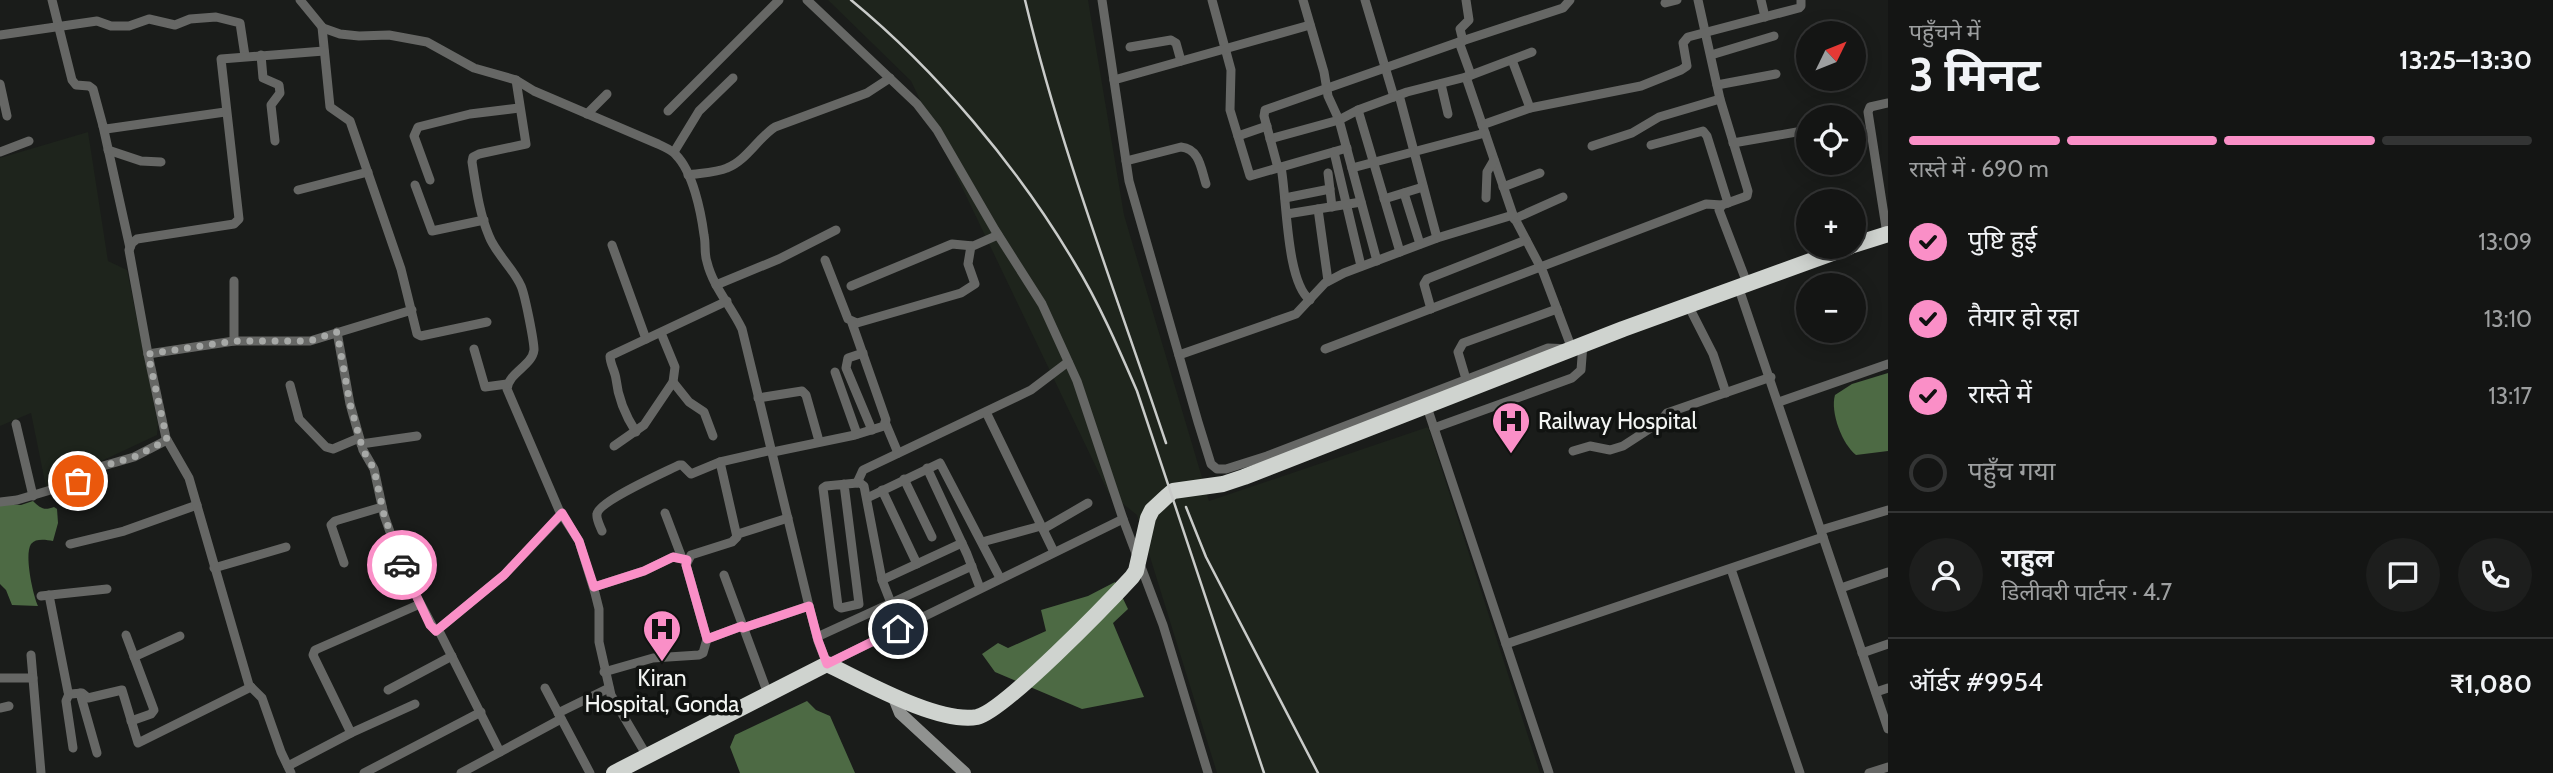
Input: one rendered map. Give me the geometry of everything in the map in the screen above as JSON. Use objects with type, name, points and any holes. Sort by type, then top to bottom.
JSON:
[{"type":"highway","points":[[1866,243],[1887,238]]},
{"type":"highway","points":[[614,773],[827,664],[894,698],[966,717],[978,716],[994,709],[1029,679],[1132,577],[1136,571],[1147,518],[1173,491],[1223,484],[1244,477],[1578,346],[1814,259]]},
{"type":"street","points":[[52,0],[72,80],[76,85],[93,89],[103,126],[167,440],[187,472],[251,687],[262,698],[290,770],[351,733],[415,704]]},
{"type":"street","points":[[300,0],[321,27],[330,107],[349,119],[412,310],[417,334],[421,336],[487,321]]},
{"type":"street","points":[[668,111],[779,0]]},
{"type":"street","points":[[807,0],[917,104],[937,130],[1042,304],[1077,382],[1123,519],[1163,625],[1208,773]]},
{"type":"street","points":[[1102,0],[1129,181],[1211,464],[1217,470],[1267,456],[1549,348],[1578,346]]},
{"type":"street","points":[[1212,0],[1231,69],[1230,110],[1250,176],[1347,148]]},
{"type":"street","points":[[1303,0],[1377,261]]},
{"type":"street","points":[[1365,0],[1414,151],[1437,238]]},
{"type":"street","points":[[1434,428],[1572,378],[1581,370],[1578,346],[1557,309],[1541,268],[1513,217],[1483,129],[1461,41],[1460,29],[1469,20],[1466,0]]},
{"type":"street","points":[[1310,300],[1301,294],[1293,268],[1280,167],[1266,126],[1265,110],[1563,8],[1570,0]]},
{"type":"street","points":[[1665,3],[1677,0]]},
{"type":"street","points":[[1698,0],[1720,99],[1748,194],[1719,209],[1779,402],[1888,729]]},
{"type":"street","points":[[1760,0],[1765,17]]},
{"type":"street","points":[[1352,168],[1483,129],[1530,108],[1634,88],[1681,71],[1687,66],[1684,40],[1706,31],[1799,8],[1801,0]]},
{"type":"street","points":[[0,34],[97,22],[111,26],[129,26],[146,19],[175,25],[190,19],[215,17],[240,23],[245,56]]},
{"type":"street","points":[[1114,80],[1310,25]]},
{"type":"street","points":[[321,27],[340,34],[388,35],[427,42],[474,68],[516,80],[534,91],[674,152],[688,175],[698,203],[705,237],[706,261],[716,285],[742,328],[809,606],[827,664],[1123,519]]},
{"type":"street","points":[[1711,55],[1774,36]]},
{"type":"street","points":[[1130,47],[1171,40],[1176,43],[1181,61]]},
{"type":"street","points":[[130,248],[137,239],[234,224],[238,221],[240,215],[220,61],[224,57],[324,51]]},
{"type":"street","points":[[1270,139],[1339,120],[1396,96],[1469,76],[1532,52]]},
{"type":"street","points":[[261,55],[263,78],[279,85],[279,95],[271,105],[275,141]]},
{"type":"street","points":[[1511,60],[1530,108]]},
{"type":"street","points":[[1717,85],[1776,74]]},
{"type":"street","points":[[674,152],[699,111],[733,78]]},
{"type":"street","points":[[688,175],[726,169],[775,127],[867,93],[890,78]]},
{"type":"street","points":[[474,349],[485,387],[507,384],[530,359],[534,348],[521,286],[494,247],[484,220],[478,200],[473,157],[500,149],[524,146],[526,141],[516,80]]},
{"type":"street","points":[[0,83],[7,116]]},
{"type":"street","points":[[1441,84],[1448,114]]},
{"type":"street","points":[[587,114],[607,94]]},
{"type":"street","points":[[1592,146],[1632,132],[1659,117],[1720,99]]},
{"type":"street","points":[[1887,238],[1868,110],[1888,103]]},
{"type":"street","points":[[430,180],[414,136],[416,129],[470,114],[519,108]]},
{"type":"street","points":[[1358,110],[1400,252]]},
{"type":"street","points":[[103,126],[108,129],[225,112]]},
{"type":"street","points":[[1238,136],[1266,126]]},
{"type":"street","points":[[1651,145],[1703,131],[1707,136],[1725,204]]},
{"type":"street","points":[[1733,143],[1796,132]]},
{"type":"street","points":[[0,152],[30,141]]},
{"type":"street","points":[[1126,161],[1185,147],[1196,155],[1206,184]]},
{"type":"street","points":[[108,150],[141,161],[161,162]]},
{"type":"street","points":[[1334,152],[1361,266]]},
{"type":"street","points":[[1486,198],[1487,172],[1494,160]]},
{"type":"street","points":[[298,190],[368,172]]},
{"type":"street","points":[[1328,173],[1332,208]]},
{"type":"street","points":[[1503,187],[1540,173]]},
{"type":"street","points":[[415,185],[432,231],[484,220]]},
{"type":"street","points":[[1384,199],[1423,187]]},
{"type":"street","points":[[1285,198],[1330,189]]},
{"type":"street","points":[[1404,193],[1420,244]]},
{"type":"street","points":[[1179,355],[1296,314],[1328,281],[1361,266],[1437,238],[1513,217],[1563,197]]},
{"type":"street","points":[[1287,214],[1362,202]]},
{"type":"street","points":[[1325,349],[1706,204],[1725,204]]},
{"type":"street","points":[[1318,209],[1328,281]]},
{"type":"street","points":[[716,285],[779,259],[836,230]]},
{"type":"street","points":[[851,286],[952,244],[971,247],[998,235]]},
{"type":"street","points":[[1431,309],[1424,284],[1427,279],[1526,240]]},
{"type":"street","points":[[612,245],[646,340]]},
{"type":"street","points":[[852,323],[961,293],[973,287],[975,284],[967,260],[971,247]]},
{"type":"street","points":[[825,260],[852,323],[898,453]]},
{"type":"street","points":[[234,281],[234,341]]},
{"type":"street","points":[[636,432],[622,405],[610,359],[727,301]]},
{"type":"street","points":[[1688,305],[1713,354],[1726,393]]},
{"type":"street","points":[[1466,379],[1458,352],[1463,343],[1557,309]]},
{"type":"street","points":[[148,354],[234,341],[310,341],[412,310]]},
{"type":"street","points":[[337,332],[350,404],[360,441],[374,469],[382,507],[407,577],[434,629],[438,629],[500,752]]},
{"type":"street","points":[[614,446],[636,432],[650,418],[673,382],[675,367],[661,333]]},
{"type":"street","points":[[863,353],[848,358],[846,368],[872,430]]},
{"type":"street","points":[[857,483],[863,470],[1037,387],[1068,362]]},
{"type":"street","points":[[1779,402],[1888,364]]},
{"type":"street","points":[[835,372],[857,434]]},
{"type":"street","points":[[1573,451],[1590,446],[1610,450],[1623,446],[1661,422],[1667,413],[1771,377]]},
{"type":"street","points":[[673,382],[689,402],[705,412],[713,436]]},
{"type":"street","points":[[507,384],[562,513],[579,541],[599,609],[599,642],[609,688],[647,756]]},
{"type":"street","points":[[290,385],[300,422],[328,449],[360,441],[417,436]]},
{"type":"street","points":[[758,398],[802,391],[806,395],[819,442]]},
{"type":"street","points":[[1423,396],[1549,773]]},
{"type":"street","points":[[986,412],[1054,552]]},
{"type":"street","points":[[601,531],[597,513],[617,496],[679,465],[691,474],[720,462],[872,430],[882,427],[885,422]]},
{"type":"street","points":[[16,424],[33,496]]},
{"type":"street","points":[[0,502],[33,496],[74,483],[96,468],[134,457],[167,440]]},
{"type":"street","points":[[720,462],[738,534]]},
{"type":"street","points":[[867,498],[938,463],[942,464],[1000,578]]},
{"type":"street","points":[[927,468],[980,588]]},
{"type":"street","points":[[904,479],[932,537]]},
{"type":"street","points":[[844,484],[859,604],[841,608],[838,606],[824,488],[826,486],[844,484],[857,483],[863,484],[867,498],[882,580],[891,603]]},
{"type":"street","points":[[882,490],[917,564]]},
{"type":"street","points":[[982,542],[1042,527],[1088,503]]},
{"type":"street","points":[[70,544],[124,531],[197,505]]},
{"type":"street","points":[[344,563],[332,523],[382,507]]},
{"type":"street","points":[[1506,644],[1731,569],[1888,510]]},
{"type":"street","points":[[438,629],[504,575],[562,513]]},
{"type":"street","points":[[604,672],[653,658],[703,653],[707,639],[686,565],[666,513]]},
{"type":"street","points":[[594,587],[644,571],[673,557],[684,559],[732,541],[738,534],[788,518]]},
{"type":"street","points":[[882,580],[962,543]]},
{"type":"street","points":[[214,568],[286,547]]},
{"type":"street","points":[[817,637],[972,566]]},
{"type":"street","points":[[1731,569],[1800,773]]},
{"type":"street","points":[[1841,589],[1888,572]]},
{"type":"street","points":[[724,575],[768,694]]},
{"type":"street","points":[[97,753],[45,596],[107,589]]},
{"type":"street","points":[[351,733],[313,655],[315,650],[420,604]]},
{"type":"street","points":[[707,639],[809,606]]},
{"type":"street","points":[[126,635],[154,710],[151,715],[131,721]]},
{"type":"street","points":[[134,657],[180,636]]},
{"type":"street","points":[[1862,653],[1888,644]]},
{"type":"street","points":[[31,655],[41,773]]},
{"type":"street","points":[[388,690],[452,656]]},
{"type":"street","points":[[0,678],[33,678]]},
{"type":"street","points":[[73,748],[66,701],[75,693],[84,693],[88,698],[121,690],[136,740],[141,743],[251,687]]},
{"type":"street","points":[[545,688],[590,773]]},
{"type":"street","points":[[461,773],[609,688]]},
{"type":"street","points":[[1875,692],[1888,688]]},
{"type":"street","points":[[894,698],[900,713],[965,773]]},
{"type":"street","points":[[364,773],[481,712]]},
{"type":"street","points":[[1870,773],[1888,767]]},
{"type":"shaded area","points":[[828,0],[1088,0],[1124,215],[1209,501],[1428,427],[1540,773],[1217,773],[1137,515],[1108,492],[911,81]]},
{"type":"shaded area","points":[[88,132],[108,261],[127,270],[158,424],[157,435],[46,487],[31,413],[0,426],[0,158]]},
{"type":"shaded area","points":[[1888,373],[1888,451],[1856,455],[1838,427],[1834,410],[1835,395],[1852,384]]},
{"type":"shaded area","points":[[33,501],[42,508],[57,509],[58,523],[53,541],[36,541],[29,549],[30,575],[38,606],[12,605],[6,590],[0,584],[0,504],[21,505]]},
{"type":"shaded area","points":[[1115,582],[1128,609],[1113,623],[1144,697],[1082,709],[995,672],[982,654],[998,643],[1008,648],[1046,631],[1041,610],[1088,596]]},
{"type":"shaded area","points":[[807,701],[816,710],[830,716],[855,773],[740,773],[730,747],[735,735]]},
{"type":"railway","points":[[851,0],[914,57],[1001,156],[1052,226],[1092,293],[1137,391],[1264,773]]},
{"type":"railway","points":[[1025,0],[1055,112],[1166,443]]},
{"type":"railway","points":[[1186,507],[1206,557],[1318,773]]},
{"type":"way so far","points":[[78,481],[96,468],[134,457],[167,440],[148,354],[234,341],[302,342],[337,332],[350,404],[363,450],[374,469],[384,515],[402,565]]},
{"type":"place","name":"Railway Hospital","points":[[1511,455]]},
{"type":"place","name":"Kiran Hospital, Gonda","points":[[662,663]]},
{"type":"route","points":[[402,565],[430,625],[436,631],[504,575],[562,513],[579,541],[594,587],[644,571],[673,557],[687,560],[686,565],[707,639],[809,606],[827,664],[898,629]]}]
